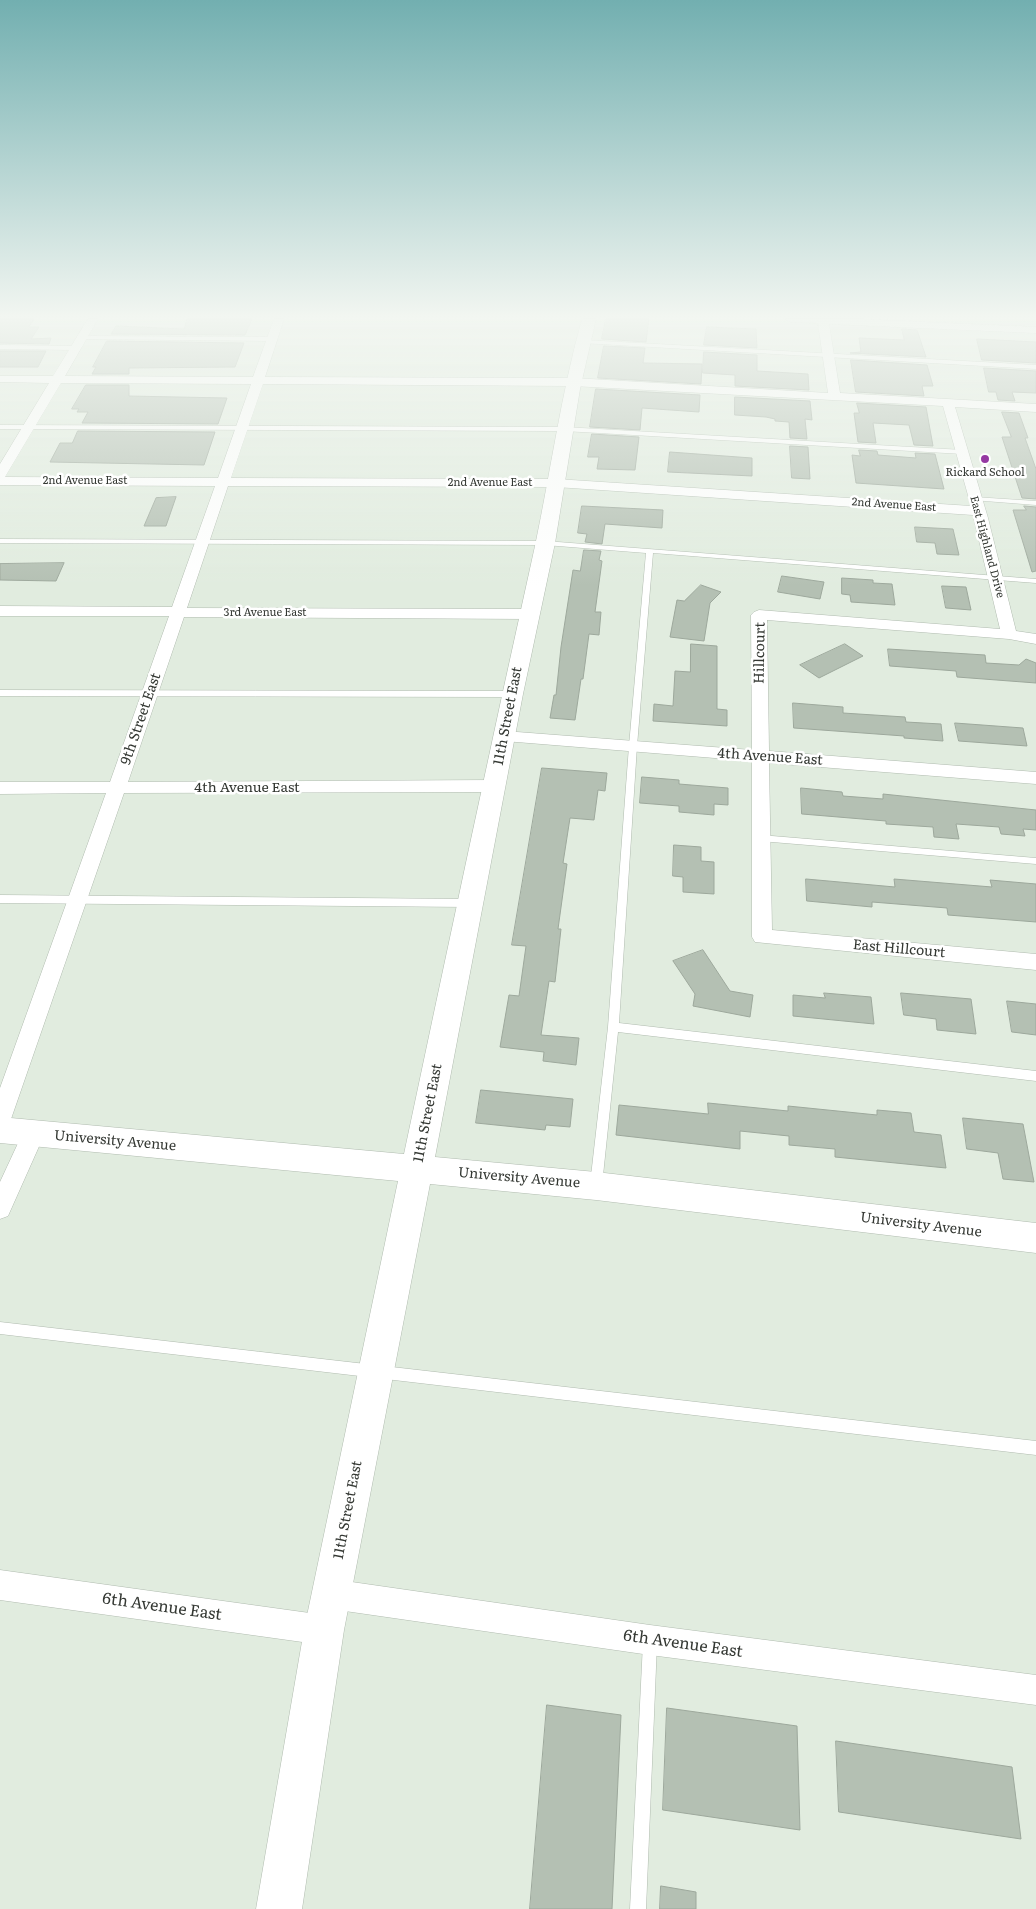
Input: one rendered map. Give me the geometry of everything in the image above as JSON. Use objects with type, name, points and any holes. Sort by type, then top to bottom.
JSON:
[{"type":"street","points":[[0,475],[40,408]]},
{"type":"street","name":"9th Street East","points":[[0,1119],[250,408]]},
{"type":"street","name":"11th Street East","points":[[279,1909],[327,1612],[512,694],[545,543],[568,408]]},
{"type":"street","name":"East Highland Drive","points":[[950,408],[996,577],[1009,634]]},
{"type":"street","name":"2nd Avenue East","points":[[0,481],[556,483],[976,505]]},
{"type":"street","name":"3rd Avenue East","points":[[0,611],[529,614]]},
{"type":"street","name":"Hillcourt","points":[[762,937],[759,615],[1009,634],[1036,639]]},
{"type":"street","name":"4th Avenue East","points":[[504,736],[1036,778]]},
{"type":"street","name":"4th Avenue East","points":[[0,788],[494,786]]},
{"type":"street","name":"East Hillcourt","points":[[762,937],[1036,962]]},
{"type":"street","name":"University Avenue","points":[[0,1130],[596,1186],[1036,1238]]},
{"type":"street","points":[[0,1208],[34,1133]]},
{"type":"street","name":"6th Avenue East","points":[[0,1585],[650,1640],[1036,1690]]},
{"type":"lane","points":[[0,427],[564,429],[963,452]]},
{"type":"lane","points":[[976,505],[1036,503]]},
{"type":"lane","points":[[0,541],[545,543],[1036,581]]},
{"type":"lane","points":[[596,1186],[613,1027],[633,746],[650,550]]},
{"type":"lane","points":[[0,693],[512,694]]},
{"type":"lane","points":[[760,838],[1036,861]]},
{"type":"lane","points":[[0,899],[470,903]]},
{"type":"lane","points":[[613,1027],[1036,1076]]},
{"type":"lane","points":[[0,1328],[1036,1448]]},
{"type":"lane","points":[[638,1909],[650,1640]]},
{"type":"building","points":[[224,408],[218,424],[82,423],[88,412],[77,412],[79,409],[72,409]]},
{"type":"building","points":[[593,408],[642,408],[640,430],[590,427]]},
{"type":"building","points":[[643,408],[699,408],[699,412]]},
{"type":"building","points":[[735,408],[811,408],[812,420],[805,419],[807,439],[790,438],[789,422],[775,421],[775,419],[766,417],[735,415]]},
{"type":"building","points":[[858,408],[926,408],[933,446],[914,445],[909,425],[873,423],[876,443],[858,442],[854,413],[859,413]]},
{"type":"building","points":[[1002,412],[1019,413],[1028,438],[1025,438],[1036,469],[1036,499],[1022,498],[1002,437],[1011,437]]},
{"type":"building","points":[[78,431],[215,432],[204,465],[50,462],[60,443],[72,443]]},
{"type":"building","points":[[592,434],[639,437],[635,470],[597,469],[599,457],[588,457]]},
{"type":"building","points":[[790,446],[808,447],[810,479],[792,478]]},
{"type":"building","points":[[859,450],[877,451],[878,455],[916,458],[915,453],[935,454],[944,489],[856,483],[852,455],[860,456]]},
{"type":"building","points":[[670,452],[752,458],[752,476],[668,472]]},
{"type":"building","points":[[176,497],[166,526],[144,526],[156,498]]},
{"type":"building","points":[[582,506],[663,510],[662,528],[605,524],[602,544],[585,542],[587,534],[578,533]]},
{"type":"building","points":[[1024,506],[1036,507],[1036,571],[1032,572],[1013,510],[1026,510]]},
{"type":"building","points":[[915,527],[953,529],[959,555],[937,554],[935,543],[917,542]]},
{"type":"building","points":[[584,550],[601,551],[599,560],[602,561],[595,612],[601,612],[599,635],[589,634],[575,720],[550,718],[554,695],[556,695],[561,647],[573,570],[580,571]]},
{"type":"building","points":[[64,563],[56,581],[0,580],[0,564]]},
{"type":"building","points":[[782,576],[824,582],[820,599],[778,592]]},
{"type":"building","points":[[842,578],[873,580],[873,583],[892,584],[895,605],[851,602],[850,595],[842,594]]},
{"type":"building","points":[[701,585],[721,592],[710,603],[704,641],[670,637],[677,600],[684,601]]},
{"type":"building","points":[[942,586],[966,587],[971,610],[946,608]]},
{"type":"building","points":[[691,644],[717,646],[717,709],[727,710],[727,726],[653,721],[654,704],[673,706],[675,671],[690,672]]},
{"type":"building","points":[[845,644],[863,656],[819,678],[800,665]]},
{"type":"building","points":[[888,649],[985,655],[986,663],[1019,665],[1026,659],[1036,663],[1036,683],[957,677],[956,671],[890,666]]},
{"type":"building","points":[[793,703],[843,707],[843,713],[905,717],[906,722],[941,724],[943,741],[904,738],[904,736],[794,728]]},
{"type":"building","points":[[955,723],[1023,728],[1027,746],[959,741]]},
{"type":"building","points":[[542,768],[607,773],[605,791],[598,790],[594,820],[570,818],[563,863],[567,864],[558,929],[561,929],[555,982],[549,981],[541,1035],[579,1038],[576,1065],[543,1061],[544,1052],[500,1047],[509,995],[519,996],[526,946],[512,945]]},
{"type":"building","points":[[642,777],[679,780],[679,784],[728,788],[728,805],[714,804],[714,815],[679,812],[679,806],[640,803]]},
{"type":"building","points":[[801,788],[842,792],[843,796],[883,799],[883,794],[1036,810],[1036,830],[1023,829],[1025,836],[1001,834],[999,827],[956,824],[959,839],[934,837],[933,827],[886,824],[886,821],[802,814]]},
{"type":"building","points":[[674,845],[701,847],[701,861],[714,862],[714,894],[683,892],[683,877],[673,876]]},
{"type":"building","points":[[806,879],[895,887],[894,879],[992,887],[990,880],[1036,884],[1036,922],[948,915],[947,908],[872,902],[872,907],[807,901]]},
{"type":"building","points":[[703,950],[730,991],[753,995],[750,1017],[693,1006],[695,994],[673,961]]},
{"type":"building","points":[[824,993],[871,997],[874,1024],[793,1016],[793,995],[825,998]]},
{"type":"building","points":[[901,993],[971,999],[976,1034],[937,1030],[936,1019],[904,1015]]},
{"type":"building","points":[[1007,1001],[1036,1004],[1036,1035],[1012,1032]]},
{"type":"building","points":[[481,1090],[573,1099],[570,1127],[546,1125],[545,1130],[476,1123]]},
{"type":"building","points":[[708,1103],[788,1111],[788,1106],[877,1115],[877,1110],[911,1113],[914,1132],[941,1135],[946,1168],[835,1157],[835,1149],[789,1145],[789,1136],[740,1131],[740,1149],[616,1135],[619,1105],[708,1114]]},
{"type":"building","points":[[963,1118],[1023,1124],[1034,1182],[1003,1179],[998,1153],[967,1149]]},
{"type":"building","points":[[547,1705],[621,1715],[612,1909],[530,1909]]},
{"type":"building","points":[[667,1708],[797,1726],[800,1830],[663,1810]]},
{"type":"building","points":[[836,1741],[1012,1767],[1021,1839],[839,1812]]},
{"type":"building","points":[[661,1886],[696,1892],[696,1909],[660,1909]]},
{"type":"place","name":"Rickard School","points":[[985,459]]}]
